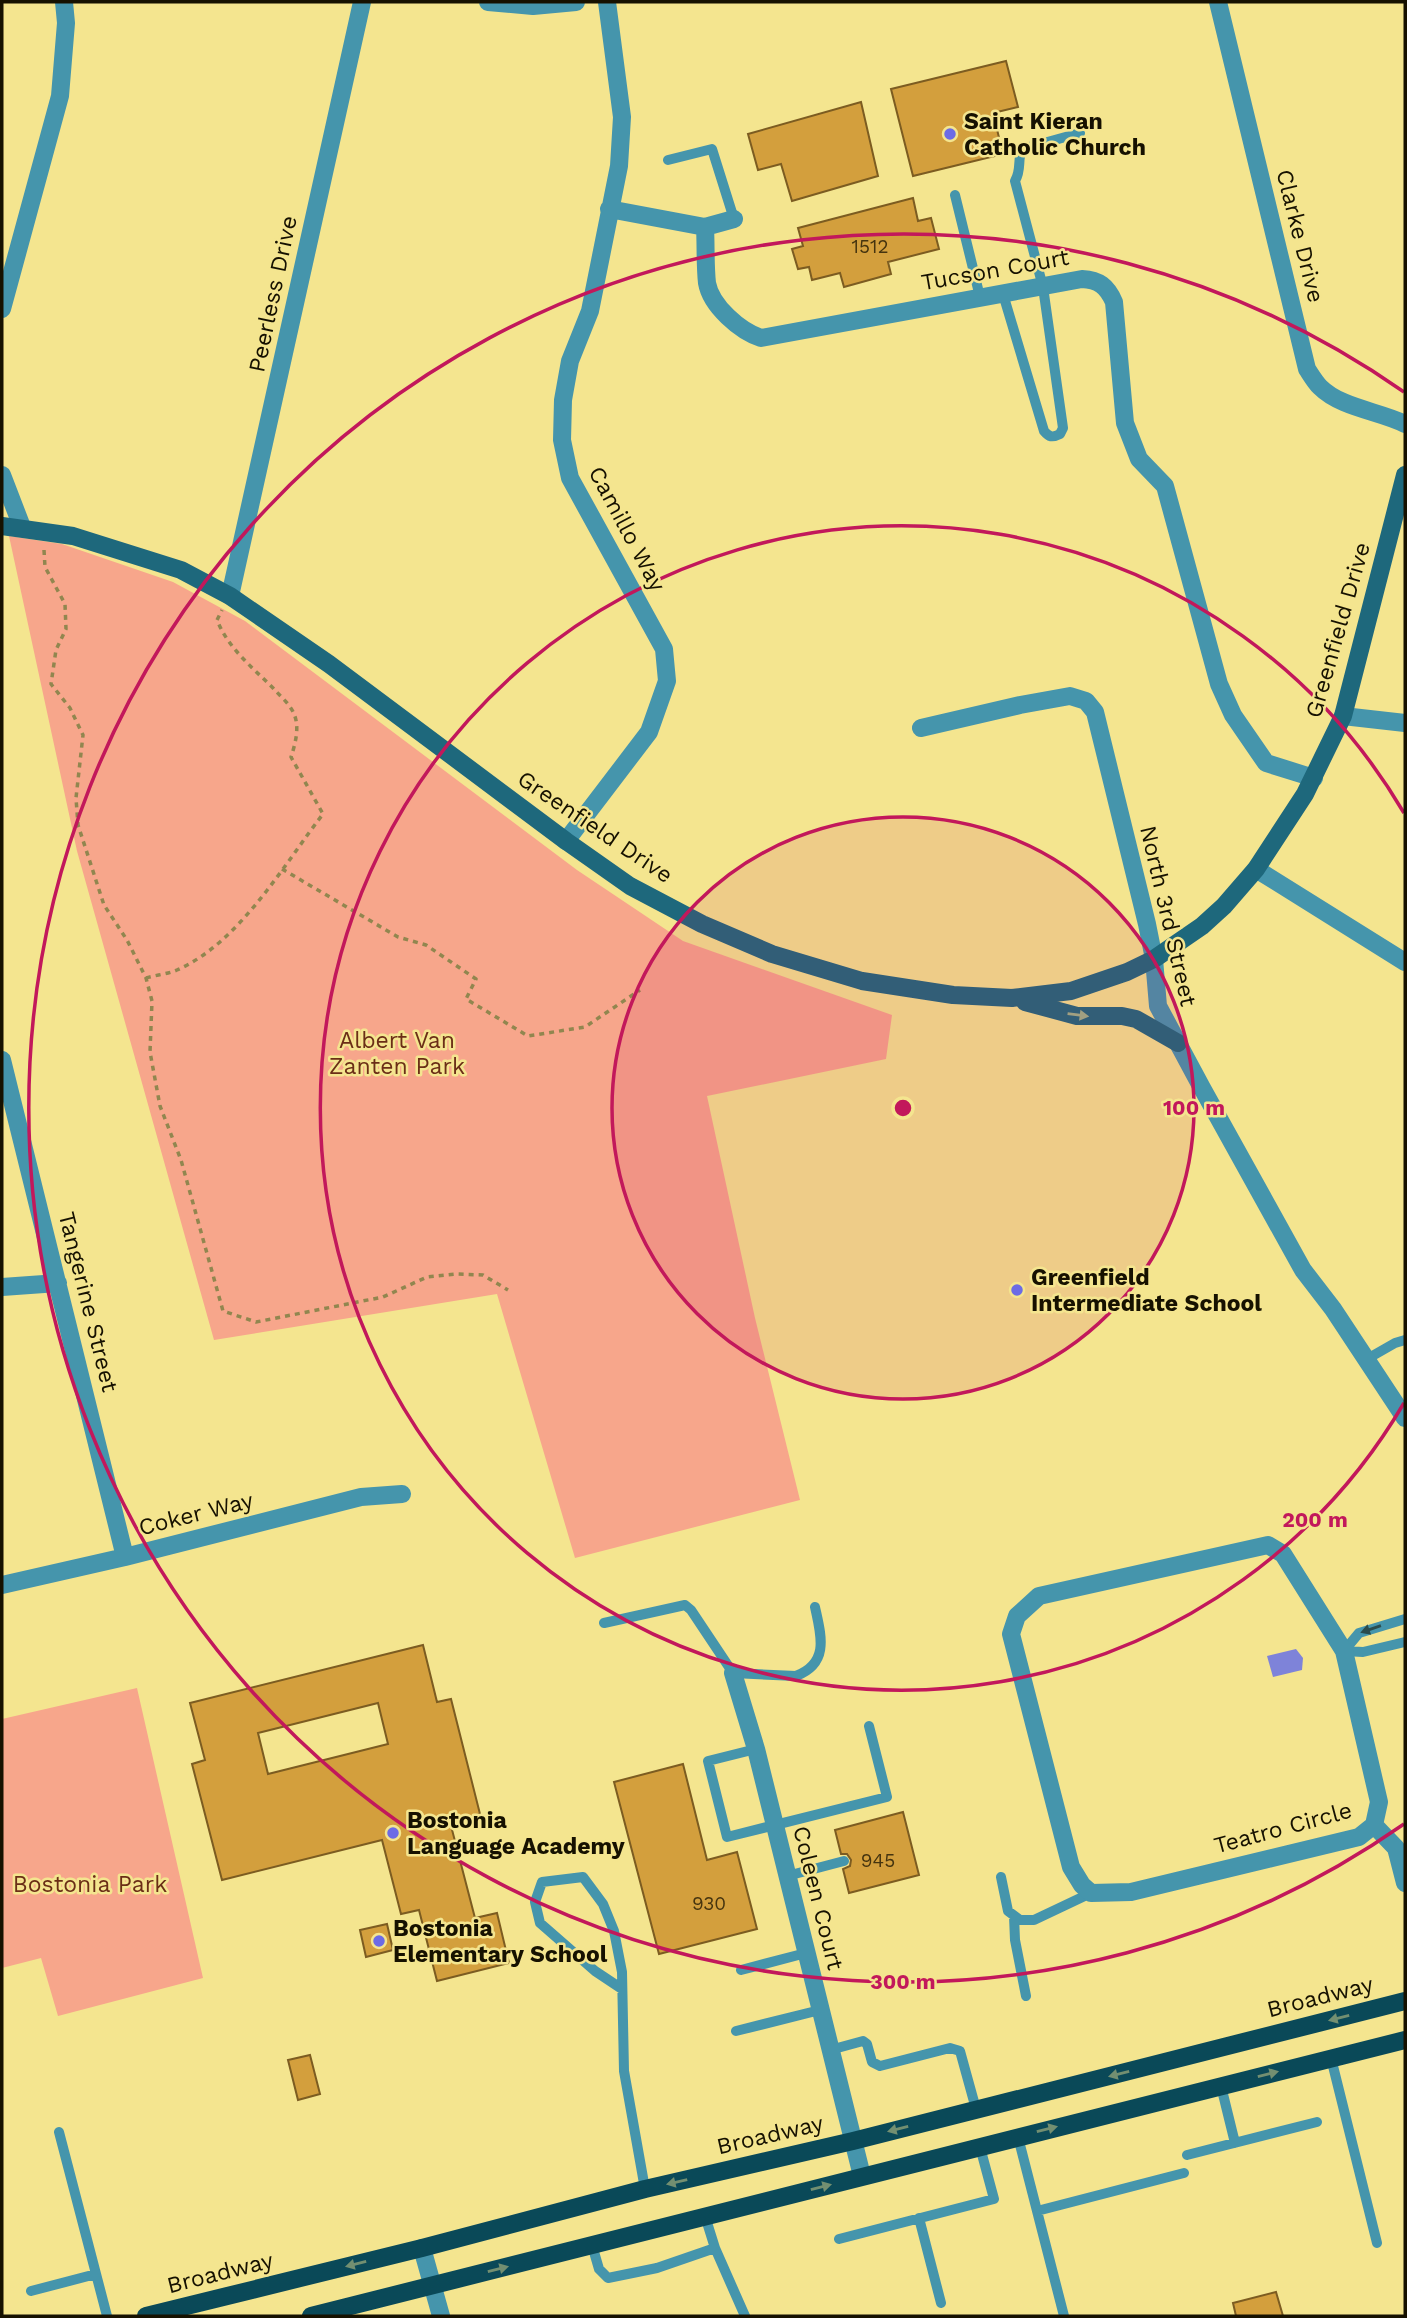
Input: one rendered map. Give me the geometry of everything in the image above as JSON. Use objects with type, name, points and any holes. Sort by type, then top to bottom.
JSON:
[{"type":"main road","name":"Greenfield Drive","points":[[2,526],[74,536],[181,570],[230,596],[328,664],[630,886],[702,924],[772,954],[862,981],[953,995],[1012,998],[1071,990],[1127,972],[1154,959],[1202,926],[1224,906],[1256,869],[1314,778],[1343,716],[1405,475]]},
{"type":"main road","points":[[1012,998],[1077,1016],[1122,1016],[1136,1019],[1178,1043]]},
{"type":"main road","name":"Broadway","points":[[146,2316],[1405,2001]]},
{"type":"main road","points":[[311,2316],[1405,2040]]},
{"type":"street","points":[[2,309],[60,96],[66,23],[64,2]]},
{"type":"street","name":"Peerless Drive","points":[[230,596],[362,2]]},
{"type":"street","points":[[488,2],[533,6],[576,2]]},
{"type":"street","name":"Camillo Way","points":[[566,841],[649,732],[667,681],[664,649],[570,478],[562,440],[563,400],[568,374],[590,311],[619,166],[622,117],[607,2]]},
{"type":"street","name":"Clarke Drive","points":[[1217,2],[1307,369],[1320,387],[1338,400],[1405,424]]},
{"type":"street","points":[[609,209],[705,227],[734,219]]},
{"type":"street","name":"Tucson Court","points":[[705,227],[708,287],[718,305],[730,318],[748,334],[761,338],[1082,279],[1095,280],[1108,289],[1114,302],[1125,423],[1139,459],[1165,486],[1219,684],[1233,715],[1266,763],[1314,778]]},
{"type":"street","points":[[2,475],[22,527]]},
{"type":"street","name":"North 3rd Street","points":[[921,728],[1070,696],[1086,701],[1096,712],[1147,923],[1154,959],[1158,1006],[1303,1270],[1367,1359],[1405,1418]]},
{"type":"street","points":[[1343,716],[1405,723]]},
{"type":"street","points":[[1256,869],[1405,962]]},
{"type":"street","name":"Tangerine Street","points":[[2,1060],[125,1557]]},
{"type":"street","points":[[2,1287],[58,1283]]},
{"type":"street","name":"Coker Way","points":[[2,1585],[361,1497],[402,1494]]},
{"type":"street","name":"Teatro Circle","points":[[1268,1545],[1283,1554],[1344,1651],[1380,1802],[1374,1825],[1359,1837],[1156,1886],[1131,1892],[1091,1893],[1082,1885],[1071,1867],[1011,1634],[1017,1616],[1039,1596],[1268,1545]]},
{"type":"street","name":"Coleen Court","points":[[733,1673],[756,1749],[862,2176]]},
{"type":"street","points":[[1374,1825],[1396,1848],[1405,1883]]},
{"type":"street","points":[[422,2248],[441,2316]]},
{"type":"lane","points":[[1003,294],[1044,432],[1053,437],[1060,434],[1063,428],[1043,287],[1015,181],[1020,173],[1022,149],[1080,133]]},
{"type":"lane","points":[[668,160],[712,149],[734,219]]},
{"type":"lane","points":[[955,195],[980,297]]},
{"type":"lane","points":[[1367,1359],[1395,1342],[1405,1340]]},
{"type":"lane","points":[[604,1623],[685,1605],[733,1673],[796,1676],[813,1665],[822,1647],[815,1607]]},
{"type":"lane","points":[[1344,1651],[1359,1633],[1405,1619]]},
{"type":"lane","points":[[1344,1651],[1363,1652],[1405,1642]]},
{"type":"lane","points":[[756,1749],[708,1761],[727,1837],[887,1797],[869,1726]]},
{"type":"lane","points":[[787,1875],[844,1861]]},
{"type":"lane","points":[[622,1989],[595,1971],[540,1923],[535,1902],[542,1882],[583,1877],[603,1904],[614,1931],[622,1972],[624,2071],[645,2189]]},
{"type":"lane","points":[[1001,1877],[1008,1911],[1020,1920],[1034,1920],[1091,1893]]},
{"type":"lane","points":[[1014,1916],[1026,1996]]},
{"type":"lane","points":[[741,1970],[806,1953]]},
{"type":"lane","points":[[736,2031],[820,2010]]},
{"type":"lane","points":[[830,2050],[867,2043],[872,2062],[880,2066],[950,2048],[960,2051],[976,2109]]},
{"type":"lane","points":[[1331,2059],[1377,2243]]},
{"type":"lane","points":[[1221,2086],[1235,2143]]},
{"type":"lane","points":[[1186,2155],[1317,2122]]},
{"type":"lane","points":[[59,2132],[107,2316]]},
{"type":"lane","points":[[1018,2137],[1064,2316]]},
{"type":"lane","points":[[839,2239],[994,2199],[980,2147]]},
{"type":"lane","points":[[1037,2211],[1184,2173]]},
{"type":"lane","points":[[705,2216],[715,2248],[745,2316]]},
{"type":"lane","points":[[919,2218],[941,2303]]},
{"type":"lane","points":[[592,2245],[599,2269],[608,2278],[657,2268],[715,2248]]},
{"type":"lane","points":[[31,2291],[96,2274]]},
{"type":"path","points":[[43,531],[46,567],[65,604],[66,629],[56,650],[51,684],[70,708],[83,735],[76,799],[78,825],[104,905],[127,940],[146,978],[152,1001],[150,1052],[160,1106],[181,1160],[223,1311],[256,1322],[383,1297],[427,1277],[457,1274],[483,1275],[508,1290]]},
{"type":"path","points":[[146,978],[176,970],[219,943],[237,928],[323,814],[291,757],[296,741],[295,715],[223,636],[217,620],[230,596]]},
{"type":"path","points":[[282,869],[398,937],[426,945],[476,979],[466,999],[528,1036],[585,1027],[640,990]]},
{"type":"green space","name":"Albert Van Zanten Park","points":[[9,536],[62,544],[173,582],[245,621],[577,870],[683,941],[892,1015],[886,1059],[707,1096],[755,1318],[800,1500],[575,1558],[497,1294],[214,1340],[77,851]]},
{"type":"green space","name":"Bostonia Park","points":[[137,1688],[203,1978],[58,2016],[41,1958],[2,1968],[2,1719]]},
{"type":"water","points":[[1296,1649],[1303,1658],[1302,1670],[1273,1677],[1267,1656]]},
{"type":"building","name":"Saint Kieran Catholic Church","points":[[1006,61],[1018,107],[993,113],[1003,154],[913,176],[891,89]]},
{"type":"building","points":[[861,102],[878,176],[792,201],[781,164],[758,170],[748,134]]},
{"type":"building","points":[[913,198],[918,221],[931,218],[939,249],[888,262],[891,274],[844,287],[840,273],[812,280],[809,267],[798,269],[792,249],[803,246],[798,228]]},
{"type":"building","points":[[423,1645],[437,1702],[451,1699],[480,1814],[450,1822],[475,1918],[497,1913],[509,1963],[437,1981],[419,1910],[401,1914],[382,1840],[222,1880],[192,1764],[205,1760],[190,1703]],"holes":[[[378,1703],[388,1744],[268,1774],[258,1733]]]},
{"type":"building","points":[[683,1764],[707,1860],[737,1852],[757,1929],[659,1954],[614,1782]]},
{"type":"building","points":[[903,1812],[919,1875],[849,1893],[843,1869],[850,1866],[851,1860],[847,1854],[841,1854],[835,1830]]},
{"type":"building","points":[[387,1924],[393,1950],[366,1957],[360,1930]]},
{"type":"building","points":[[310,2055],[320,2094],[298,2100],[288,2060]]},
{"type":"building","points":[[1276,2292],[1283,2316],[1236,2316],[1233,2303]]},
{"type":"place","name":"Saint Kieran Catholic Church","points":[[950,134]]},
{"type":"place","name":"Greenfield Intermediate School","points":[[1017,1290]]},
{"type":"place","name":"Bostonia Language Academy","points":[[393,1833]]},
{"type":"place","name":"Bostonia Elementary School","points":[[379,1941]]}]
